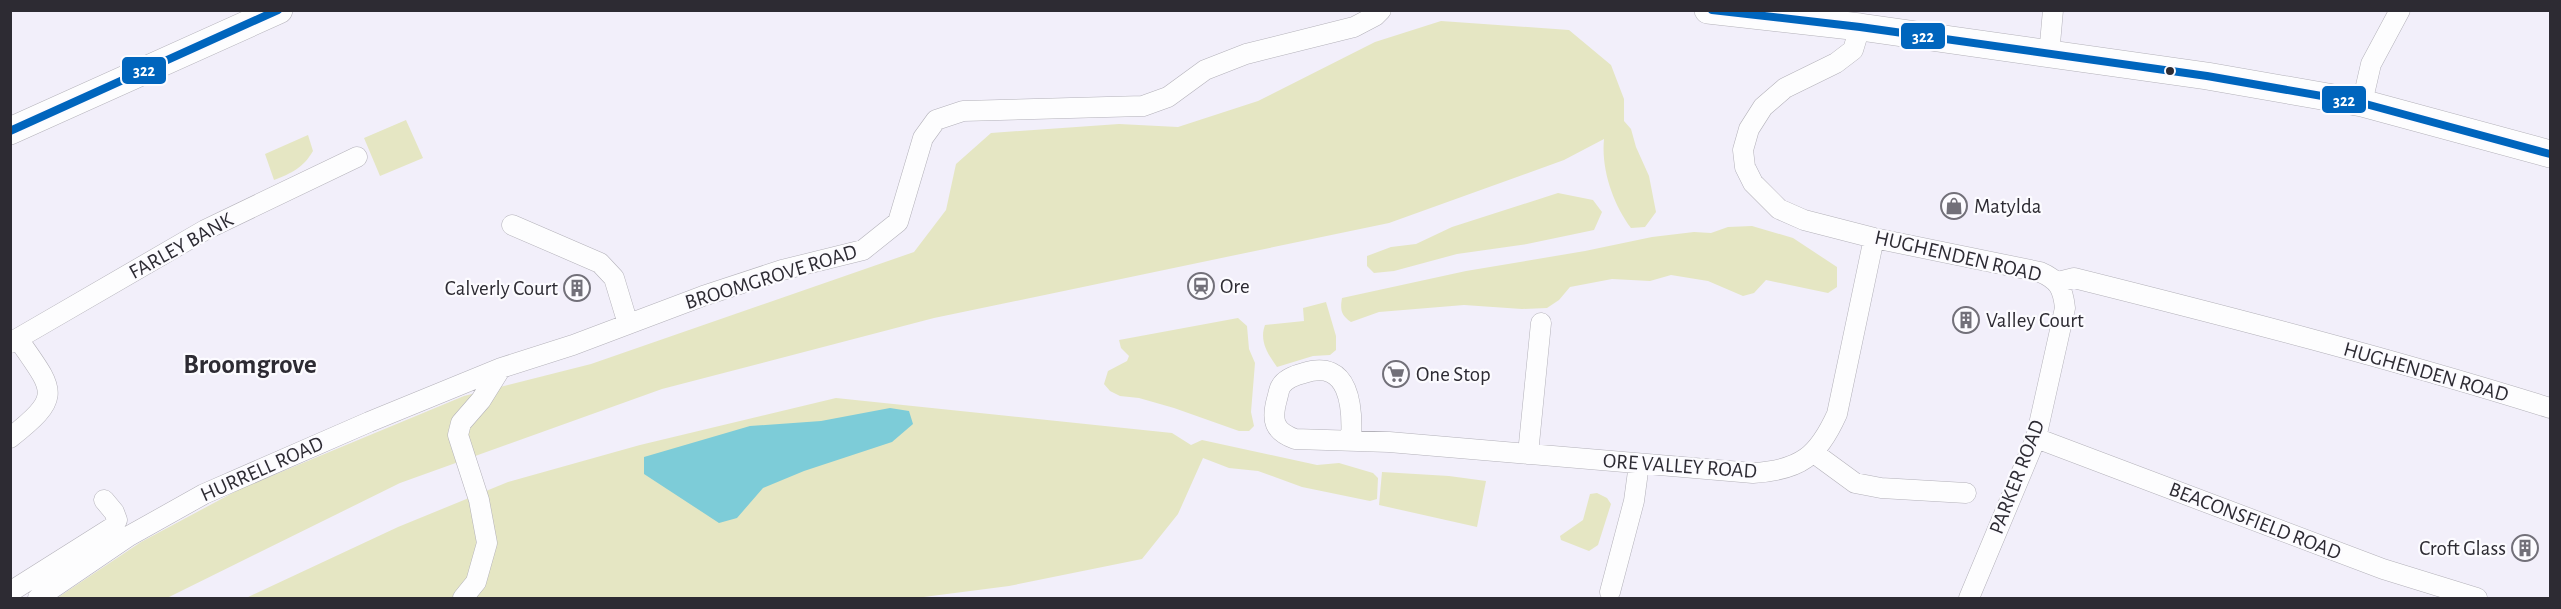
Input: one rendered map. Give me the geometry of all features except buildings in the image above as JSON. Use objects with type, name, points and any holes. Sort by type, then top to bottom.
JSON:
[{"type":"street","points":[[10,131],[279,10]]},
{"type":"street","name":"BROOMGROVE ROAD","points":[[501,368],[782,270],[863,250],[898,222],[923,138],[936,120],[963,111],[1143,106],[1168,97],[1205,70],[1246,54],[1354,27],[1375,16],[1381,10]]},
{"type":"street","points":[[1708,10],[1860,27],[2207,76],[2362,103],[2550,154]]},
{"type":"street","points":[[2049,55],[2053,10]]},
{"type":"street","points":[[2362,103],[2371,64],[2400,10]]},
{"type":"street","name":"HUGHENDEN ROAD","points":[[1860,27],[1853,50],[1836,63],[1785,88],[1763,107],[1749,129],[1743,150],[1745,167],[1753,183],[1779,209],[1804,220],[1874,238],[2040,272],[2058,282],[2074,278],[2165,301],[2550,408]]},
{"type":"street","name":"FARLEY BANK","points":[[14,341],[205,230],[357,157]]},
{"type":"street","points":[[512,225],[600,263],[614,279],[628,324]]},
{"type":"street","name":"ORE VALLEY ROAD","points":[[1352,440],[1351,402],[1342,381],[1329,371],[1313,370],[1292,376],[1280,387],[1274,411],[1276,428],[1283,435],[1294,439],[1352,440],[1754,473],[1779,472],[1814,453],[1826,438],[1837,414],[1874,238]]},
{"type":"street","name":"PARKER ROAD","points":[[1969,598],[2036,438],[2065,308],[2063,292],[2058,282]]},
{"type":"street","points":[[1528,454],[1541,323]]},
{"type":"street","points":[[10,438],[38,416],[49,399],[47,383],[14,341]]},
{"type":"street","points":[[463,598],[476,582],[487,543],[479,500],[458,435],[461,423],[481,400],[501,368]]},
{"type":"street","name":"HURRELL ROAD","points":[[38,598],[129,536],[204,494],[501,368]]},
{"type":"street","name":"BEACONSFIELD ROAD","points":[[2036,438],[2383,569],[2476,598]]},
{"type":"street","points":[[1814,453],[1855,483],[1881,488],[1966,493]]},
{"type":"street","points":[[1610,592],[1634,501],[1639,464]]},
{"type":"street","points":[[10,592],[112,527],[117,520],[114,512],[104,500]]},
{"type":"green space","points":[[1441,21],[1569,30],[1611,65],[1624,99],[1624,121],[1631,129],[1649,176],[1656,212],[1645,227],[1631,228],[1619,208],[1606,174],[1604,139],[1564,160],[1389,223],[934,318],[662,389],[400,483],[167,598],[57,598],[141,542],[240,489],[464,396],[591,364],[914,252],[946,210],[956,164],[991,133],[1119,124],[1178,127],[1258,101],[1375,42]]},
{"type":"green space","points":[[406,120],[423,158],[380,176],[364,138]]},
{"type":"green space","points":[[308,135],[313,151],[309,157],[296,169],[274,180],[265,154]]},
{"type":"green space","points":[[1558,193],[1593,200],[1602,212],[1594,230],[1527,244],[1457,254],[1394,271],[1374,273],[1367,266],[1367,256],[1391,247],[1416,244],[1452,227]]},
{"type":"green space","points":[[1752,226],[1793,238],[1837,267],[1837,287],[1828,293],[1766,280],[1754,293],[1743,296],[1708,281],[1671,275],[1650,281],[1612,279],[1570,287],[1559,300],[1547,308],[1522,309],[1464,305],[1379,312],[1351,322],[1341,309],[1342,298],[1466,271],[1652,237],[1694,232],[1711,233],[1728,227]]},
{"type":"green space","points":[[1326,302],[1336,336],[1336,350],[1330,355],[1313,356],[1277,367],[1264,342],[1265,325],[1304,321],[1303,308]]},
{"type":"green space","points":[[1238,318],[1247,326],[1249,349],[1255,363],[1251,412],[1254,426],[1249,431],[1239,431],[1139,398],[1120,396],[1110,391],[1104,384],[1108,371],[1127,361],[1129,356],[1121,348],[1119,340]]},
{"type":"green space","points":[[836,398],[1172,433],[1191,445],[1202,440],[1317,465],[1339,463],[1373,473],[1378,478],[1377,499],[1370,501],[1302,487],[1258,471],[1229,468],[1203,458],[1178,514],[1142,559],[1009,586],[916,598],[246,598],[398,527],[508,482],[640,445]]},
{"type":"green space","points":[[1382,472],[1486,481],[1477,527],[1379,505]]},
{"type":"green space","points":[[1597,493],[1607,498],[1611,504],[1598,545],[1589,551],[1561,540],[1560,536],[1583,520],[1590,494]]},
{"type":"water","points":[[890,408],[909,411],[913,424],[892,442],[804,471],[763,488],[737,518],[719,523],[644,474],[644,457],[750,426],[821,421]]},
{"type":"transit line","name":"322","points":[[10,131],[278,10]]},
{"type":"transit line","name":"322","points":[[1712,10],[1860,27],[2207,76],[2362,103],[2550,154]]},
{"type":"place","name":"Matylda","points":[[1954,206]]},
{"type":"place","name":"Ore","points":[[1201,286]]},
{"type":"place","name":"Calverly Court","points":[[577,288]]},
{"type":"place","name":"Valley Court","points":[[1966,320]]},
{"type":"place","name":"One Stop","points":[[1396,374]]},
{"type":"place","name":"Croft Glass","points":[[2525,548]]},
{"type":"district","name":"Broomgrove","points":[[250,364]]}]
